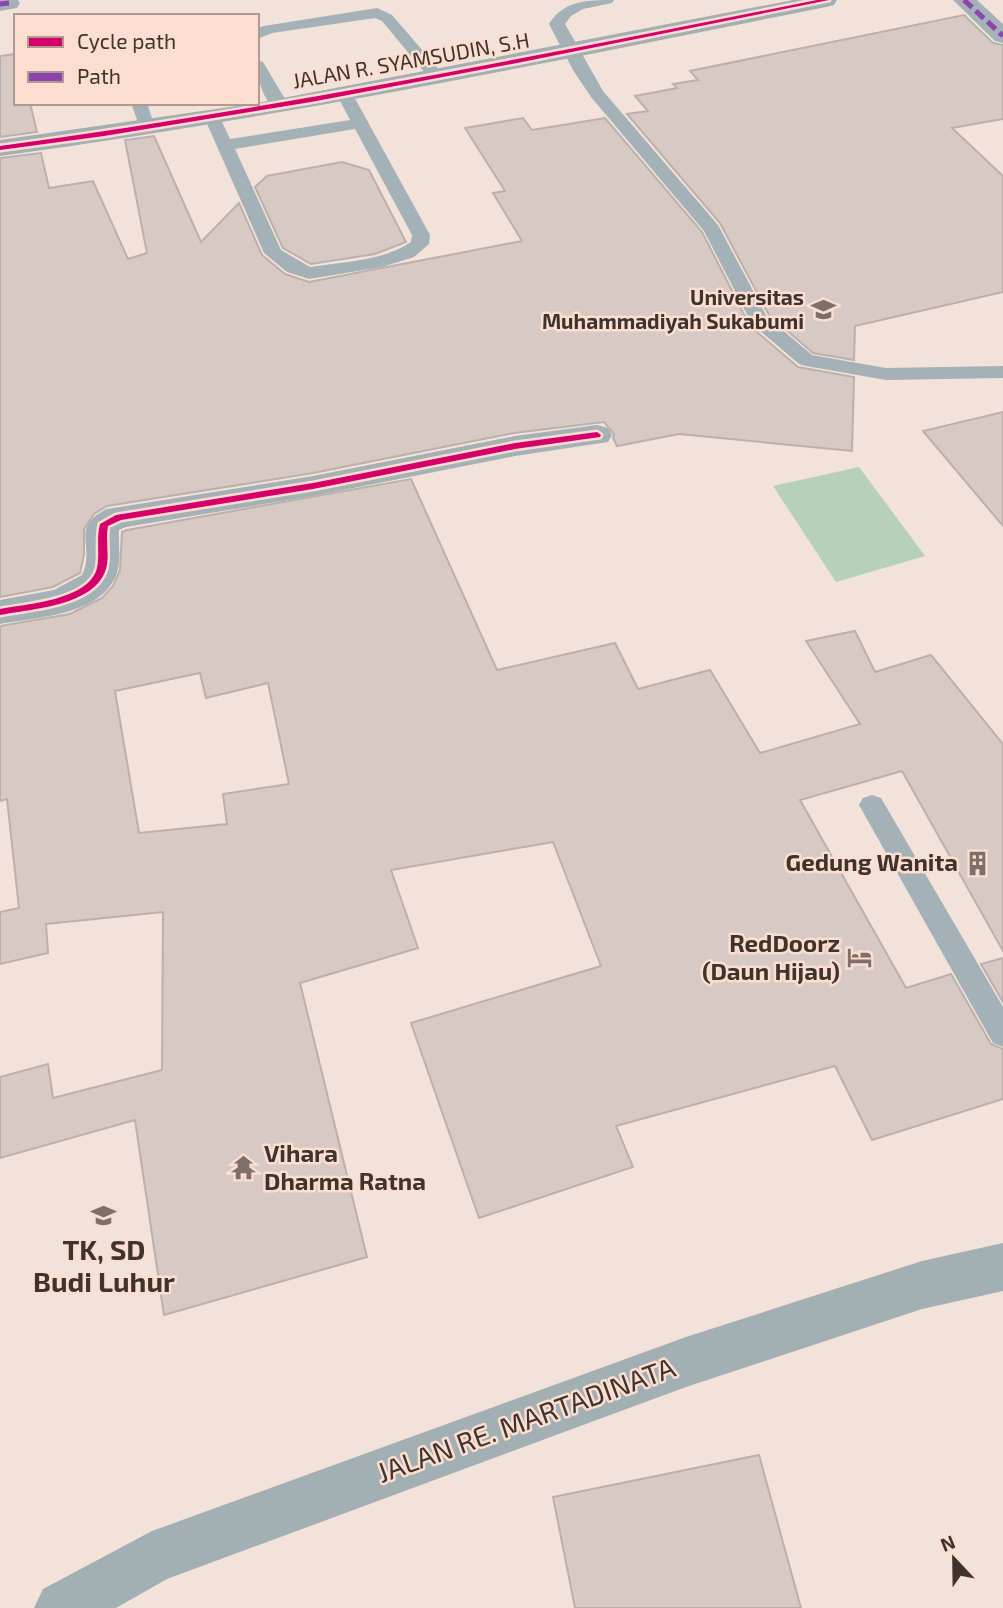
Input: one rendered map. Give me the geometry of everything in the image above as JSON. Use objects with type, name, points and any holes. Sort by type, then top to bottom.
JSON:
[{"type":"street","name":"JALAN R. SYAMSUDIN, S.H","points":[[0,148],[212,117],[570,51],[781,4],[826,0]]},
{"type":"street","points":[[964,0],[1003,36]]},
{"type":"street","points":[[0,612],[65,599],[81,594],[93,585],[101,572],[104,524],[119,517],[313,486],[515,446],[597,435]]},
{"type":"street","name":"JALAN RE. MARTADINATA","points":[[62,1608],[152,1559],[423,1457],[686,1362],[922,1285],[1003,1267]]},
{"type":"lane","points":[[607,0],[572,8],[561,16],[557,24],[570,51],[597,94],[712,229],[759,320],[806,360],[886,374],[1003,372]]},
{"type":"lane","points":[[259,33],[269,29],[377,13],[387,18],[436,76]]},
{"type":"lane","points":[[259,68],[280,104]]},
{"type":"lane","points":[[212,117],[273,253],[295,268],[309,272],[382,261],[407,253],[420,244],[421,235],[344,93]]},
{"type":"lane","points":[[140,105],[147,127]]},
{"type":"lane","points":[[225,145],[360,123]]},
{"type":"lane","points":[[872,804],[1003,1034]]},
{"type":"green space","points":[[859,467],[925,556],[836,582],[773,486]]},
{"type":"building","points":[[964,15],[993,43],[1003,45],[1003,119],[952,128],[1003,176],[1003,292],[855,326],[854,360],[813,353],[769,315],[720,223],[627,114],[648,111],[635,96],[677,88],[673,84],[698,80],[690,71]]},
{"type":"building","points":[[14,54],[14,105],[30,105],[37,132],[0,137],[0,56]]},
{"type":"building","points":[[523,118],[532,130],[605,118],[702,232],[750,326],[798,367],[854,377],[852,451],[679,434],[617,446],[614,434],[604,422],[514,433],[313,473],[107,506],[94,514],[84,529],[84,555],[80,573],[53,587],[0,597],[0,158],[41,153],[49,188],[93,181],[128,259],[147,253],[125,140],[154,136],[201,242],[239,203],[262,255],[285,274],[309,282],[522,241],[493,193],[505,191],[465,128]]},
{"type":"building","points":[[342,162],[369,170],[406,242],[375,254],[311,264],[283,248],[255,187],[267,176]]},
{"type":"building","points":[[1003,412],[1003,526],[923,431]]},
{"type":"building","points":[[411,479],[497,670],[615,643],[638,689],[710,670],[760,753],[860,724],[806,641],[855,631],[875,672],[931,655],[1003,744],[1003,951],[902,771],[800,800],[906,988],[951,974],[991,1044],[1003,1049],[1003,1099],[872,1140],[835,1066],[616,1126],[633,1167],[479,1218],[411,1023],[601,966],[553,842],[391,870],[418,948],[300,983],[367,1257],[164,1315],[135,1120],[0,1158],[0,1077],[48,1064],[53,1098],[162,1070],[163,912],[46,924],[48,953],[0,964],[0,912],[19,908],[7,799],[0,801],[0,626],[70,614],[102,598],[113,586],[120,570],[122,532]],"holes":[[[200,673],[206,698],[268,683],[289,784],[223,794],[227,824],[139,833],[115,691]]]},
{"type":"building","points":[[1003,958],[1003,1002],[981,964]]},
{"type":"building","points":[[759,1455],[801,1608],[575,1608],[553,1497]]},
{"type":"marked path","points":[[964,0],[1003,36]]},
{"type":"marked path","points":[[0,4],[9,3]]},
{"type":"cycle path","points":[[0,148],[311,100],[826,0]]},
{"type":"cycle path","points":[[0,612],[56,602],[84,591],[94,583],[102,567],[104,524],[119,517],[313,486],[515,446],[597,435]]},
{"type":"place","name":"Universitas Muhammadiyah Sukabumi","points":[[824,310]]},
{"type":"place","name":"Gedung Wanita","points":[[978,863]]},
{"type":"place","name":"RedDoorz (Daun Hijau)","points":[[860,958]]},
{"type":"place","name":"Vihara Dharma Ratna","points":[[244,1168]]},
{"type":"place","name":"TK, SD Budi Luhur","points":[[104,1216]]}]
